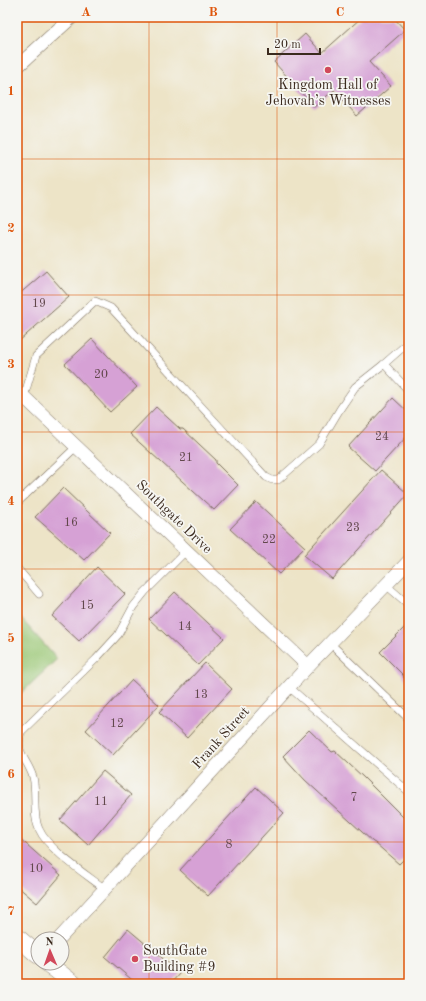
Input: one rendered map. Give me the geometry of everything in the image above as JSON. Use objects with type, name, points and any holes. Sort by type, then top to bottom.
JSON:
[{"type":"street","points":[[17,67],[72,17]]},
{"type":"street","name":"Southgate Drive","points":[[20,395],[308,666]]},
{"type":"street","name":"Frank Street","points":[[66,931],[308,666],[409,561]]},
{"type":"street","points":[[17,937],[30,948]]},
{"type":"street","points":[[57,971],[74,984]]},
{"type":"lane","points":[[20,395],[36,356],[95,301],[111,308],[266,477],[272,480],[278,480],[319,444],[340,409],[355,388],[409,342]]},
{"type":"lane","points":[[384,364],[409,391]]},
{"type":"lane","points":[[17,503],[76,447]]},
{"type":"lane","points":[[105,888],[59,853],[46,840],[38,829],[35,809],[34,779],[29,766],[19,749],[19,740],[21,732],[96,660],[118,635],[133,607],[145,592],[186,551]]},
{"type":"lane","points":[[17,568],[39,594]]},
{"type":"lane","points":[[386,585],[409,605]]},
{"type":"lane","points":[[330,643],[409,719]]},
{"type":"lane","points":[[289,687],[409,792]]},
{"type":"green space","points":[[17,614],[57,659],[17,697]]},
{"type":"building","name":"Kingdom Hall of Jehovah’s Witnesses","points":[[362,17],[393,17],[405,30],[369,62],[391,86],[357,116],[334,90],[314,107],[274,62],[305,34],[322,53]]},
{"type":"building","points":[[46,271],[69,297],[18,342],[17,296]]},
{"type":"building","points":[[92,339],[137,387],[110,412],[65,364]]},
{"type":"building","points":[[393,398],[409,413],[409,434],[375,471],[348,447]]},
{"type":"building","points":[[156,407],[180,429],[183,429],[216,460],[216,463],[238,485],[214,510],[130,434]]},
{"type":"building","points":[[381,470],[408,494],[332,579],[304,555]]},
{"type":"building","points":[[63,488],[110,533],[84,560],[35,517]]},
{"type":"building","points":[[256,502],[305,547],[279,574],[230,529]]},
{"type":"building","points":[[97,567],[125,594],[79,641],[52,616]]},
{"type":"building","points":[[175,592],[224,638],[198,665],[149,619]]},
{"type":"building","points":[[405,627],[409,630],[409,683],[380,652]]},
{"type":"building","points":[[205,663],[232,689],[187,738],[159,712]]},
{"type":"building","points":[[132,680],[159,705],[113,755],[86,730]]},
{"type":"building","points":[[309,730],[332,752],[335,751],[363,777],[409,823],[409,854],[399,864],[305,780],[283,756]]},
{"type":"building","points":[[103,771],[131,795],[88,845],[60,820]]},
{"type":"building","points":[[256,787],[284,813],[208,896],[180,870]]},
{"type":"building","points":[[17,836],[61,875],[37,903],[17,886]]},
{"type":"building","name":"SouthGate Building #9","points":[[128,929],[180,973],[170,984],[137,984],[105,957]]},
{"type":"place","name":"Kingdom Hall of Jehovah’s Witnesses","points":[[328,70]]},
{"type":"place","name":"SouthGate Building #9","points":[[135,959]]}]
